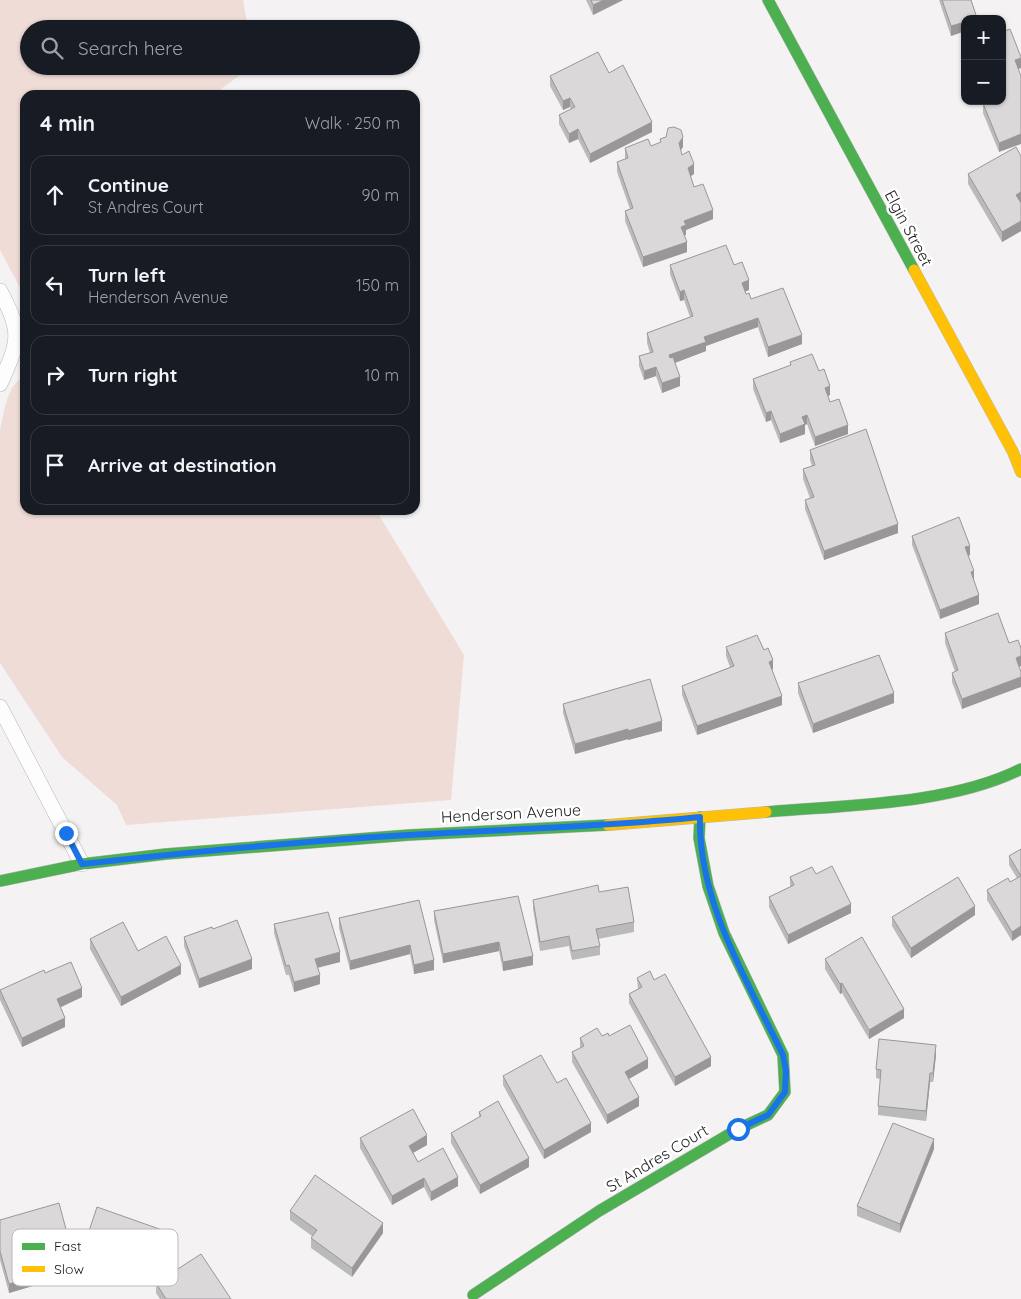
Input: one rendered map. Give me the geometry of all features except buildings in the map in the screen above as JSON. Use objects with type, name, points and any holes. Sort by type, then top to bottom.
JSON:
[{"type":"street","name":"Elgin Street","points":[[768,0],[1013,452],[1021,472]]},
{"type":"street","name":"Henderson Avenue","points":[[0,881],[82,864],[166,854],[390,836],[647,822],[880,802],[952,792],[1007,776],[1021,769]]},
{"type":"street","name":"St Andres Court","points":[[473,1296],[599,1211],[738,1129],[768,1115],[785,1092],[786,1071],[783,1055],[724,933],[708,886],[699,838],[700,817]]},
{"type":"lane","points":[[0,291],[13,317],[17,338],[15,350],[0,384]]},
{"type":"lane","points":[[0,707],[82,864]]},
{"type":"shaded area","points":[[0,0],[243,0],[246,20],[20,20],[20,75],[240,75],[220,90],[20,90],[20,288],[0,250]]},
{"type":"shaded area","points":[[19,380],[20,515],[379,515],[464,655],[451,800],[126,825],[117,805],[62,757],[0,663],[0,431],[7,400]]},
{"type":"traffic: fast","points":[[768,0],[914,270]]},
{"type":"traffic: fast","points":[[766,812],[863,805],[930,797],[993,781],[1021,769]]},
{"type":"traffic: fast","points":[[473,1295],[599,1211],[738,1129],[768,1115],[785,1092],[783,1055],[724,933],[708,886],[699,838],[700,817]]},
{"type":"traffic: fast","points":[[0,881],[82,864],[166,854],[409,835],[608,825]]},
{"type":"traffic: slow","points":[[914,270],[1013,452],[1021,472]]},
{"type":"traffic: slow","points":[[608,825],[766,812]]},
{"type":"route","points":[[66,833],[82,864],[166,854],[282,844],[409,835],[657,822],[700,817],[699,838],[708,886],[724,933],[783,1055],[786,1071],[785,1092],[768,1115],[738,1129]]}]
